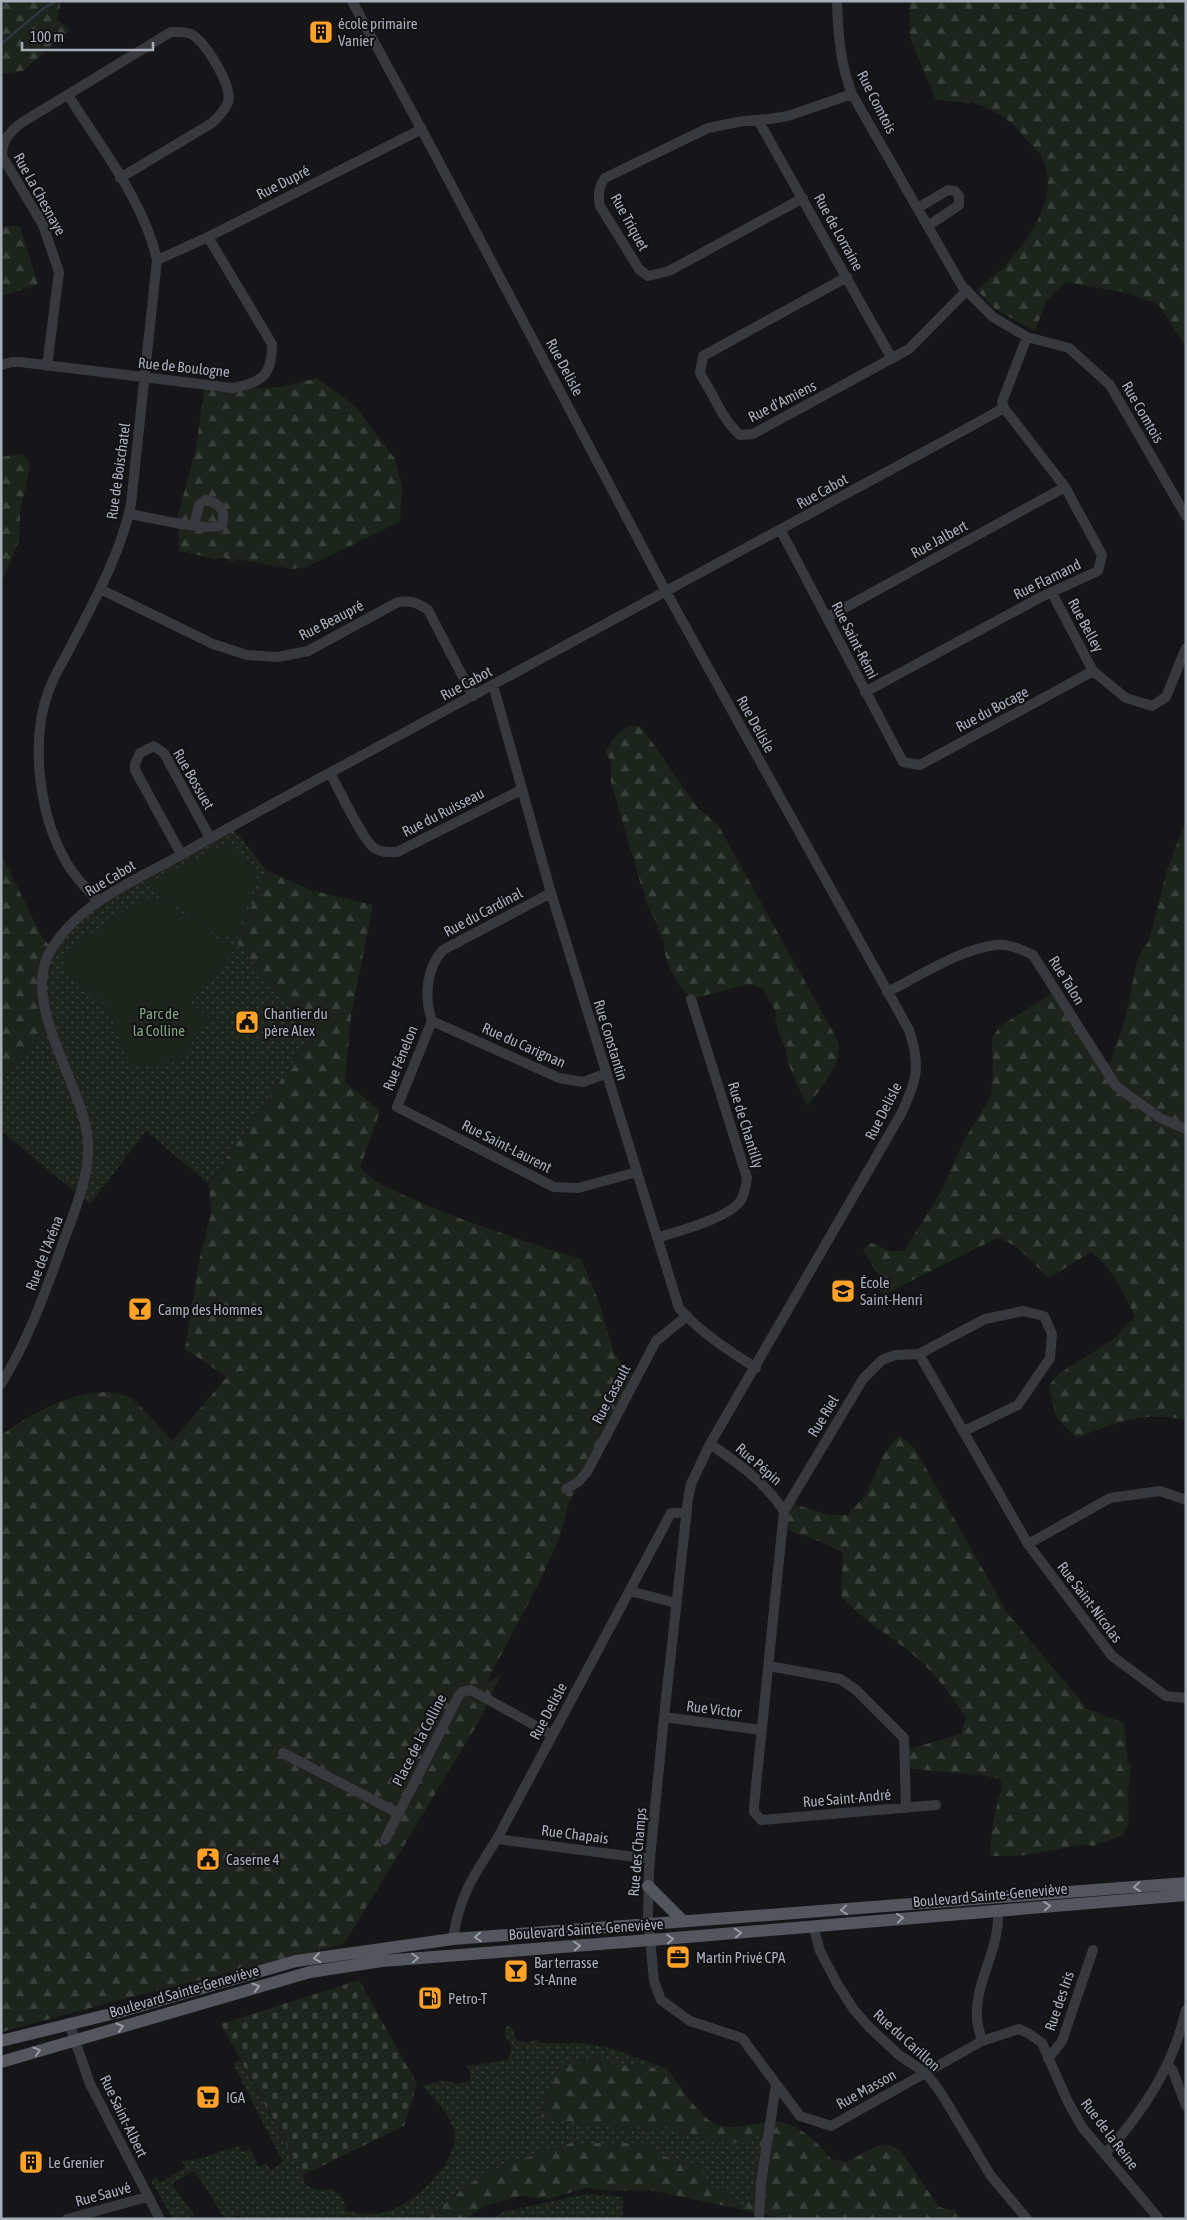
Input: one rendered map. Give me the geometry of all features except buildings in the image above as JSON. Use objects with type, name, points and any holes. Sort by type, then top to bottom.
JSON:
[{"type":"main road","name":"Boulevard Sainte-Geneviève","points":[[1,2041],[119,2012],[296,1961],[453,1939],[1186,1884]]},
{"type":"main road","points":[[648,1886],[683,1921]]},
{"type":"main road","name":"Boulevard Sainte-Geneviève","points":[[1,2062],[310,1972],[382,1961],[1186,1895]]},
{"type":"street","name":"Rue Delisle","points":[[352,1],[422,128],[667,592],[909,1030],[912,1040],[916,1058],[915,1080],[901,1114],[756,1368],[701,1459]]},
{"type":"street","name":"Rue Comtois","points":[[837,1],[839,46],[845,75],[852,94],[962,286],[993,318],[1027,338],[1069,348],[1110,385],[1186,516]]},
{"type":"street","name":"Rue La Chesnaye","points":[[47,366],[60,272],[43,225],[2,156],[2,146],[6,137],[20,123],[170,32],[186,32],[194,36],[227,83],[228,97],[219,117],[120,178]]},
{"type":"street","name":"Rue Triquet","points":[[803,198],[669,271],[648,276],[639,269],[600,206],[598,196],[602,182],[606,178],[708,128],[743,120],[788,116],[852,94]]},
{"type":"street","name":"Rue de Boischatel","points":[[68,95],[142,216],[153,240],[158,260],[129,514],[120,544],[100,589],[48,691],[38,749],[44,805],[54,839],[74,874],[98,901]]},
{"type":"street","name":"Rue de Lorraine","points":[[758,120],[892,359]]},
{"type":"street","name":"Rue Dupré","points":[[158,260],[208,237],[422,128]]},
{"type":"street","points":[[918,208],[948,190],[955,191],[959,196],[959,205],[928,226]]},
{"type":"street","name":"Rue de Boulogne","points":[[1,365],[12,362],[232,388],[247,386],[259,380],[267,372],[272,360],[272,344],[208,237]]},
{"type":"street","name":"Rue d'Amiens","points":[[847,277],[703,356],[700,373],[716,404],[732,428],[740,435],[753,434],[909,349],[967,290]]},
{"type":"street","points":[[1004,408],[1002,402],[1027,338]]},
{"type":"street","name":"Rue Cabot","points":[[85,1125],[49,1027],[44,996],[43,968],[52,948],[66,929],[98,901],[210,838],[1004,408]]},
{"type":"street","name":"Rue Flamand","points":[[865,692],[1041,597],[1052,594],[1098,571],[1102,554],[1065,487],[1004,408]]},
{"type":"street","name":"Rue Jalbert","points":[[828,617],[1065,487]]},
{"type":"street","points":[[129,514],[194,525]]},
{"type":"street","name":"Rue Saint-Rémi","points":[[781,530],[903,762]]},
{"type":"street","name":"Rue Beaupré","points":[[100,589],[213,644],[247,655],[278,656],[308,651],[398,602],[410,601],[419,603],[428,610],[472,696]]},
{"type":"street","name":"Rue Belley","points":[[1052,594],[1093,671]]},
{"type":"street","points":[[1093,671],[1126,698],[1152,706],[1166,697],[1186,648]]},
{"type":"street","name":"Rue du Bocage","points":[[903,762],[920,765],[1093,671]]},
{"type":"street","name":"Rue Constantin","points":[[493,685],[551,894],[679,1308],[713,1340],[756,1368]]},
{"type":"street","name":"Rue Bossuet","points":[[181,854],[135,770],[134,764],[140,753],[154,746],[164,753],[210,838]]},
{"type":"street","name":"Rue du Ruisseau","points":[[330,773],[366,837],[375,849],[384,852],[397,852],[521,790]]},
{"type":"street","name":"Rue du Cardinal","points":[[432,1021],[427,1008],[428,991],[434,964],[443,950],[551,894]]},
{"type":"street","name":"Rue Talon","points":[[887,992],[969,951],[998,944],[1024,950],[1033,955],[1116,1086],[1160,1118],[1186,1129]]},
{"type":"street","name":"Rue de Chantilly","points":[[657,1238],[728,1211],[741,1200],[746,1189],[747,1178],[691,999]]},
{"type":"street","name":"Rue du Carignan","points":[[432,1021],[559,1078],[582,1082],[606,1074]]},
{"type":"street","name":"Rue Fénelon","points":[[397,1106],[432,1021]]},
{"type":"street","name":"Rue Saint-Laurent","points":[[397,1106],[554,1187],[578,1188],[637,1172]]},
{"type":"street","name":"Rue de l'Aréna","points":[[1,1384],[21,1351],[32,1327],[74,1216],[88,1161],[88,1140],[85,1125]]},
{"type":"street","name":"Rue Riel","points":[[761,1820],[754,1812],[754,1806],[784,1511],[863,1379],[885,1358],[911,1353],[919,1354],[985,1319],[1023,1311],[1044,1316],[1052,1334],[1050,1358],[1018,1406],[964,1431]]},
{"type":"street","name":"Rue Casault","points":[[566,1489],[578,1482],[587,1472],[656,1341],[687,1316]]},
{"type":"street","name":"Rue Saint-Nicolas","points":[[919,1354],[1028,1544],[1112,1656],[1166,1696],[1186,1698]]},
{"type":"street","name":"Rue Pépin","points":[[710,1444],[743,1466],[775,1497],[784,1511]]},
{"type":"street","name":"Rue des Champs","points":[[701,1459],[691,1484],[687,1513],[650,1859],[648,1924],[654,1981],[661,2000],[690,2021],[742,2038],[776,2085]]},
{"type":"street","points":[[1028,1544],[1110,1498],[1160,1492],[1186,1500]]},
{"type":"street","name":"Rue Delisle","points":[[453,1939],[461,1900],[472,1878],[497,1839],[671,1513],[687,1513]]},
{"type":"street","points":[[630,1591],[676,1602]]},
{"type":"street","points":[[769,1666],[845,1682],[855,1689],[904,1738],[906,1808]]},
{"type":"street","name":"Place de la Colline","points":[[384,1840],[462,1692],[472,1690],[552,1734]]},
{"type":"street","name":"Rue Victor","points":[[664,1718],[761,1730]]},
{"type":"street","points":[[283,1754],[398,1813]]},
{"type":"street","name":"Rue Saint-André","points":[[761,1820],[936,1804]]},
{"type":"street","name":"Rue Chapais","points":[[497,1839],[650,1859]]},
{"type":"street","points":[[982,2041],[977,2009],[982,1984],[998,1932],[998,1910]]},
{"type":"street","name":"Rue du Carillon","points":[[813,1926],[820,1951],[854,2010],[899,2055],[926,2073],[941,2093],[991,2176],[1027,2219]]},
{"type":"street","name":"Rue des Iris","points":[[1048,2059],[1062,2041],[1093,1950]]},
{"type":"street","points":[[1105,2154],[1145,2106],[1168,2065],[1181,2031],[1186,2010]]},
{"type":"street","name":"Rue Saint-Albert","points":[[69,2023],[90,2084],[147,2198],[160,2219]]},
{"type":"street","name":"Rue de la Reine","points":[[926,2073],[982,2041],[1019,2029],[1028,2032],[1042,2043],[1067,2100],[1082,2127],[1159,2219]]},
{"type":"street","points":[[1168,2065],[1173,2071],[1186,2106]]},
{"type":"street","name":"Rue Masson","points":[[776,2085],[800,2116],[831,2126],[926,2073]]},
{"type":"street","points":[[759,2219],[761,2183],[776,2085]]},
{"type":"street","name":"Rue Sauvé","points":[[67,2219],[147,2198]]},
{"type":"green space","points":[[1,1],[61,1],[57,20],[70,30],[23,71],[1,74]]},
{"type":"green space","points":[[909,1],[1186,1],[1186,347],[1159,305],[1128,293],[1066,282],[1047,300],[1035,331],[995,309],[977,290],[1007,263],[1028,237],[1042,211],[1046,197],[1048,183],[1046,169],[1036,149],[1014,125],[1001,116],[987,108],[970,102],[966,104],[936,100],[910,38]]},
{"type":"green space","points":[[1,226],[20,226],[38,285],[1,296]]},
{"type":"green space","points":[[317,378],[355,406],[395,459],[402,486],[400,522],[306,567],[292,569],[237,559],[232,562],[223,557],[216,559],[179,551],[178,515],[195,453],[205,386],[232,389],[281,387]]},
{"type":"green space","points":[[21,454],[28,459],[30,466],[20,513],[19,541],[1,584],[1,457]]},
{"type":"green space","points":[[636,725],[642,728],[697,807],[718,825],[839,1043],[839,1052],[834,1068],[808,1105],[788,1063],[775,1020],[776,1012],[763,989],[749,984],[691,999],[668,963],[665,955],[664,939],[659,933],[641,885],[611,782],[611,761],[605,752],[617,735],[630,726]]},
{"type":"green space","points":[[1186,820],[1186,1420],[1156,1417],[1130,1420],[1077,1438],[1056,1417],[1049,1386],[1057,1375],[1114,1339],[1135,1316],[1117,1281],[1099,1258],[1091,1252],[1049,1278],[1018,1249],[997,1238],[883,1295],[879,1290],[882,1280],[863,1250],[871,1243],[890,1251],[904,1251],[941,1192],[963,1142],[991,1096],[993,1074],[992,1038],[1000,1026],[1057,990],[1106,1064],[1110,1063],[1125,1019],[1138,957],[1149,941],[1166,873]]},
{"type":"green space","name":"Parc de la Colline","points":[[231,826],[267,871],[236,942],[312,1035],[209,1184],[146,1131],[90,1204],[1,1131],[1,1080],[49,1025],[43,968],[51,948],[98,901]]},
{"type":"green space","points":[[230,842],[257,877],[238,934],[220,938],[146,884]]},
{"type":"green space","points":[[1,854],[41,935],[51,948],[43,969],[49,1025],[1,1080]]},
{"type":"green space","points":[[267,871],[314,891],[373,905],[351,1015],[345,1082],[380,1111],[360,1167],[385,1186],[435,1209],[497,1232],[581,1259],[599,1302],[614,1353],[623,1366],[637,1377],[569,1502],[559,1539],[539,1583],[486,1683],[501,1675],[478,1723],[344,1944],[1,2032],[1,1436],[28,1417],[62,1401],[97,1393],[114,1393],[129,1397],[138,1404],[172,1441],[227,1377],[185,1349],[199,1261],[211,1213],[209,1184],[312,1035],[236,942]]},
{"type":"green space","points":[[149,897],[162,899],[234,950],[191,1003],[209,1018],[179,1061],[131,1067],[108,1008],[67,970],[63,961],[65,954],[75,945],[141,899]]},
{"type":"green space","points":[[899,1435],[915,1449],[1008,1614],[1085,1708],[1124,1723],[1128,1762],[1131,1766],[1128,1795],[1129,1823],[1123,1835],[1093,1846],[1086,1844],[1019,1856],[990,1856],[993,1820],[1002,1787],[1000,1779],[982,1775],[903,1768],[903,1751],[961,1734],[966,1717],[943,1686],[923,1664],[907,1649],[858,1613],[841,1596],[843,1553],[829,1545],[783,1528],[790,1503],[829,1515],[847,1515],[865,1496],[885,1452]]},
{"type":"green space","points":[[359,1980],[417,2084],[404,2126],[303,2175],[221,2024]]},
{"type":"green space","points":[[510,2024],[517,2040],[524,2043],[537,2040],[540,2043],[595,2045],[622,2052],[666,2068],[627,2066],[597,2057],[560,2064],[540,2117],[624,2129],[666,2128],[714,2142],[761,2133],[756,2174],[745,2209],[703,2178],[703,2165],[667,2158],[643,2143],[571,2143],[504,2165],[478,2178],[424,2219],[241,2219],[238,2215],[231,2219],[225,2219],[193,2171],[172,2184],[194,2215],[187,2219],[173,2219],[151,2181],[156,2177],[160,2183],[185,2168],[182,2161],[199,2159],[238,2146],[242,2152],[250,2148],[259,2167],[266,2163],[271,2170],[283,2162],[233,2064],[240,2060],[303,2175],[305,2185],[319,2190],[332,2189],[343,2198],[346,2211],[369,2214],[392,2210],[413,2198],[435,2178],[444,2166],[455,2141],[454,2130],[448,2118],[441,2106],[423,2086],[442,2080],[457,2084],[470,2081],[470,2072],[467,2066],[508,2060],[512,2045],[505,2036],[505,2028]]},
{"type":"green space","points":[[597,2057],[627,2066],[666,2068],[697,2109],[711,2122],[718,2125],[730,2127],[768,2122],[786,2124],[795,2127],[812,2138],[831,2159],[847,2162],[877,2146],[889,2145],[900,2150],[939,2207],[955,2211],[962,2219],[787,2219],[650,2190],[614,2191],[586,2188],[548,2199],[521,2196],[484,2206],[466,2219],[424,2219],[478,2178],[504,2165],[571,2143],[643,2143],[667,2158],[703,2165],[703,2178],[745,2208],[756,2174],[761,2133],[742,2143],[714,2142],[666,2128],[624,2129],[540,2117],[560,2064]]},
{"type":"green space","points":[[586,2194],[623,2197],[622,2219],[494,2219],[502,2212]]},
{"type":"waterway","points":[[1,44],[44,8],[57,1]]},
{"type":"place","name":"école primaire Vanier","points":[[321,32]]},
{"type":"place","name":"Chantier du père Alex","points":[[247,1022]]},
{"type":"place","name":"École Saint-Henri","points":[[843,1291]]},
{"type":"place","name":"Camp des Hommes","points":[[140,1309]]},
{"type":"place","name":"Caserne 4","points":[[208,1859]]},
{"type":"place","name":"Martin Privé CPA","points":[[678,1957]]},
{"type":"place","name":"Bar terrasse St-Anne","points":[[516,1971]]},
{"type":"place","name":"Petro-T","points":[[430,1998]]},
{"type":"place","name":"IGA","points":[[208,2097]]},
{"type":"place","name":"Le Grenier","points":[[31,2162]]}]
